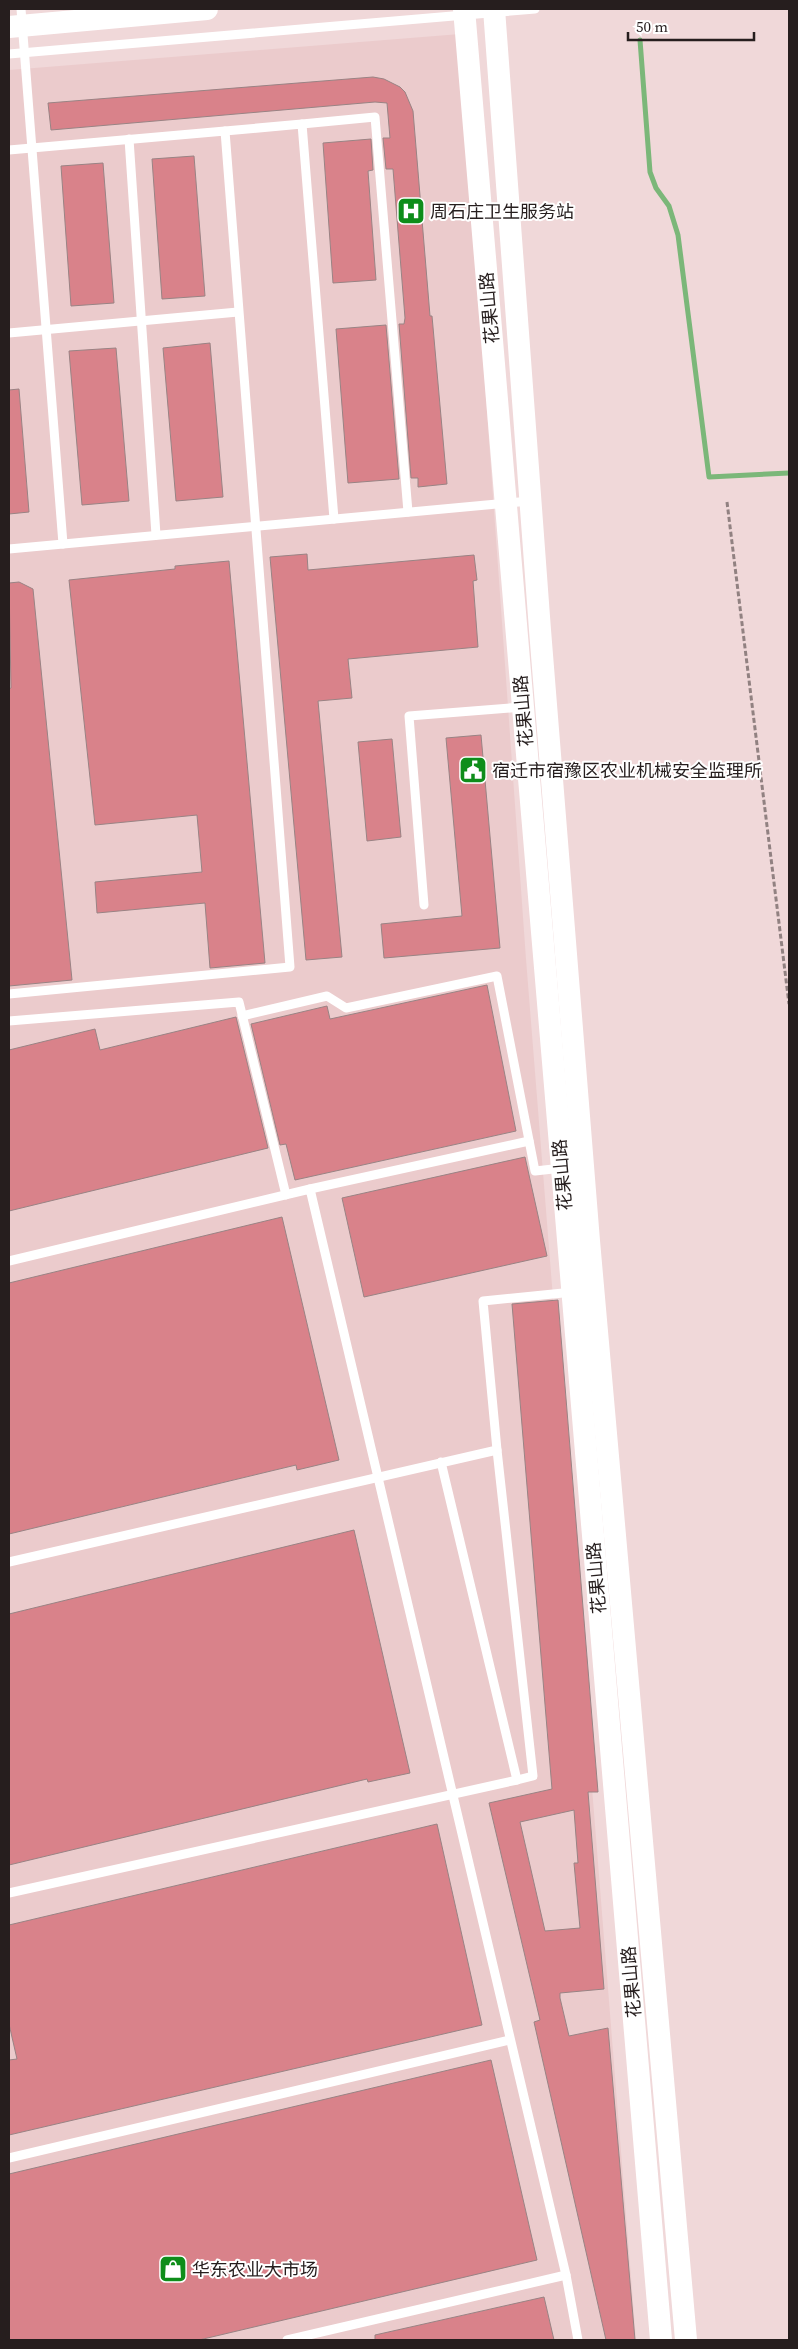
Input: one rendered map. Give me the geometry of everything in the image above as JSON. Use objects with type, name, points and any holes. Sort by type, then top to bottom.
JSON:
[{"type":"street","points":[[17,20],[207,9]]},
{"type":"street","name":"花果山路","points":[[494,10],[530,501],[572,1167],[661,2340]]},
{"type":"street","name":"花果山路","points":[[464,12],[522,707],[572,1167]]},
{"type":"street","name":"花果山路","points":[[582,1292],[686,2340]]},
{"type":"lane","points":[[9,54],[464,12],[535,9]]},
{"type":"lane","points":[[17,20],[24,52],[30,148],[63,544]]},
{"type":"lane","points":[[9,150],[375,117],[408,512]]},
{"type":"lane","points":[[302,124],[334,519]]},
{"type":"lane","points":[[9,994],[290,968],[225,131]]},
{"type":"lane","points":[[129,139],[156,536]]},
{"type":"lane","points":[[9,333],[238,312]]},
{"type":"lane","points":[[9,549],[530,501]]},
{"type":"lane","points":[[424,905],[409,716],[522,707]]},
{"type":"lane","points":[[242,1016],[327,996],[346,1008],[497,976],[534,1170],[572,1167]]},
{"type":"lane","points":[[9,1021],[238,1002],[286,1195]]},
{"type":"lane","points":[[9,1261],[286,1195],[528,1141]]},
{"type":"lane","points":[[310,1190],[566,2275],[578,2340]]},
{"type":"lane","points":[[9,1893],[533,1776],[497,1450],[483,1301],[582,1292]]},
{"type":"lane","points":[[9,1562],[377,1476],[497,1450]]},
{"type":"lane","points":[[441,1462],[517,1780]]},
{"type":"lane","points":[[9,2158],[510,2040]]},
{"type":"lane","points":[[287,2340],[566,2275]]},
{"type":"path","points":[[727,502],[789,1004]]},
{"type":"shaded area","name":"华东农业大市场","points":[[460,34],[526,959],[636,2340],[9,2340],[9,70]]},
{"type":"building","points":[[373,77],[384,79],[400,87],[405,92],[413,111],[430,316],[432,316],[447,484],[418,487],[418,478],[411,478],[399,324],[404,324],[405,318],[393,169],[386,169],[383,138],[390,138],[387,103],[375,102],[51,130],[48,103]]},
{"type":"building","points":[[371,139],[373,170],[368,171],[376,280],[333,283],[323,143]]},
{"type":"building","points":[[194,156],[205,296],[162,299],[152,159]]},
{"type":"building","points":[[103,163],[114,303],[71,306],[61,166]]},
{"type":"building","points":[[386,325],[399,479],[348,483],[336,329]]},
{"type":"building","points":[[210,343],[223,497],[176,501],[163,348]]},
{"type":"building","points":[[116,348],[129,501],[82,505],[69,351]]},
{"type":"building","points":[[19,389],[29,512],[9,514],[9,390]]},
{"type":"building","points":[[307,554],[308,570],[474,555],[477,580],[473,581],[478,647],[348,659],[352,698],[318,701],[342,957],[306,960],[270,557]]},
{"type":"building","points":[[229,561],[265,963],[210,968],[205,903],[97,913],[95,882],[202,872],[197,815],[95,825],[69,580],[175,569],[175,566]]},
{"type":"building","points":[[19,582],[33,589],[72,980],[9,986],[9,689],[11,688],[9,583]]},
{"type":"building","points":[[481,735],[500,948],[384,958],[381,924],[462,916],[446,738]]},
{"type":"building","points":[[392,739],[401,837],[367,841],[358,742]]},
{"type":"building","points":[[487,985],[516,1131],[295,1180],[286,1144],[280,1145],[251,1024],[327,1006],[330,1019]]},
{"type":"building","points":[[236,1017],[268,1148],[9,1211],[9,1050],[95,1029],[100,1050]]},
{"type":"building","points":[[525,1157],[547,1256],[364,1297],[342,1198]]},
{"type":"building","points":[[282,1217],[339,1460],[297,1470],[296,1465],[9,1534],[9,1283]]},
{"type":"building","points":[[558,1300],[598,1792],[588,1792],[604,1989],[560,1993],[560,1998],[569,2036],[608,2028],[635,2340],[606,2340],[534,2022],[540,2020],[489,1803],[552,1789],[512,1304]],"holes":[[[574,1810],[578,1863],[574,1863],[580,1928],[545,1931],[520,1822]]]},
{"type":"building","points":[[354,1530],[410,1773],[368,1782],[367,1779],[9,1865],[9,1614]]},
{"type":"building","points":[[437,1824],[482,2025],[9,2135],[9,2060],[17,2059],[9,2024],[9,1925]]},
{"type":"building","points":[[491,2060],[537,2260],[199,2340],[9,2340],[9,2174]]},
{"type":"building","points":[[544,2297],[554,2340],[375,2340],[375,2335]]},
{"type":"waterway","points":[[640,40],[650,172],[656,188],[669,206],[678,235],[709,477],[789,473]]},
{"type":"place","name":"周石庄卫生服务站","points":[[411,211]]},
{"type":"place","name":"宿迁市宿豫区农业机械安全监理所","points":[[473,770]]},
{"type":"place","name":"华东农业大市场","points":[[173,2269]]}]
